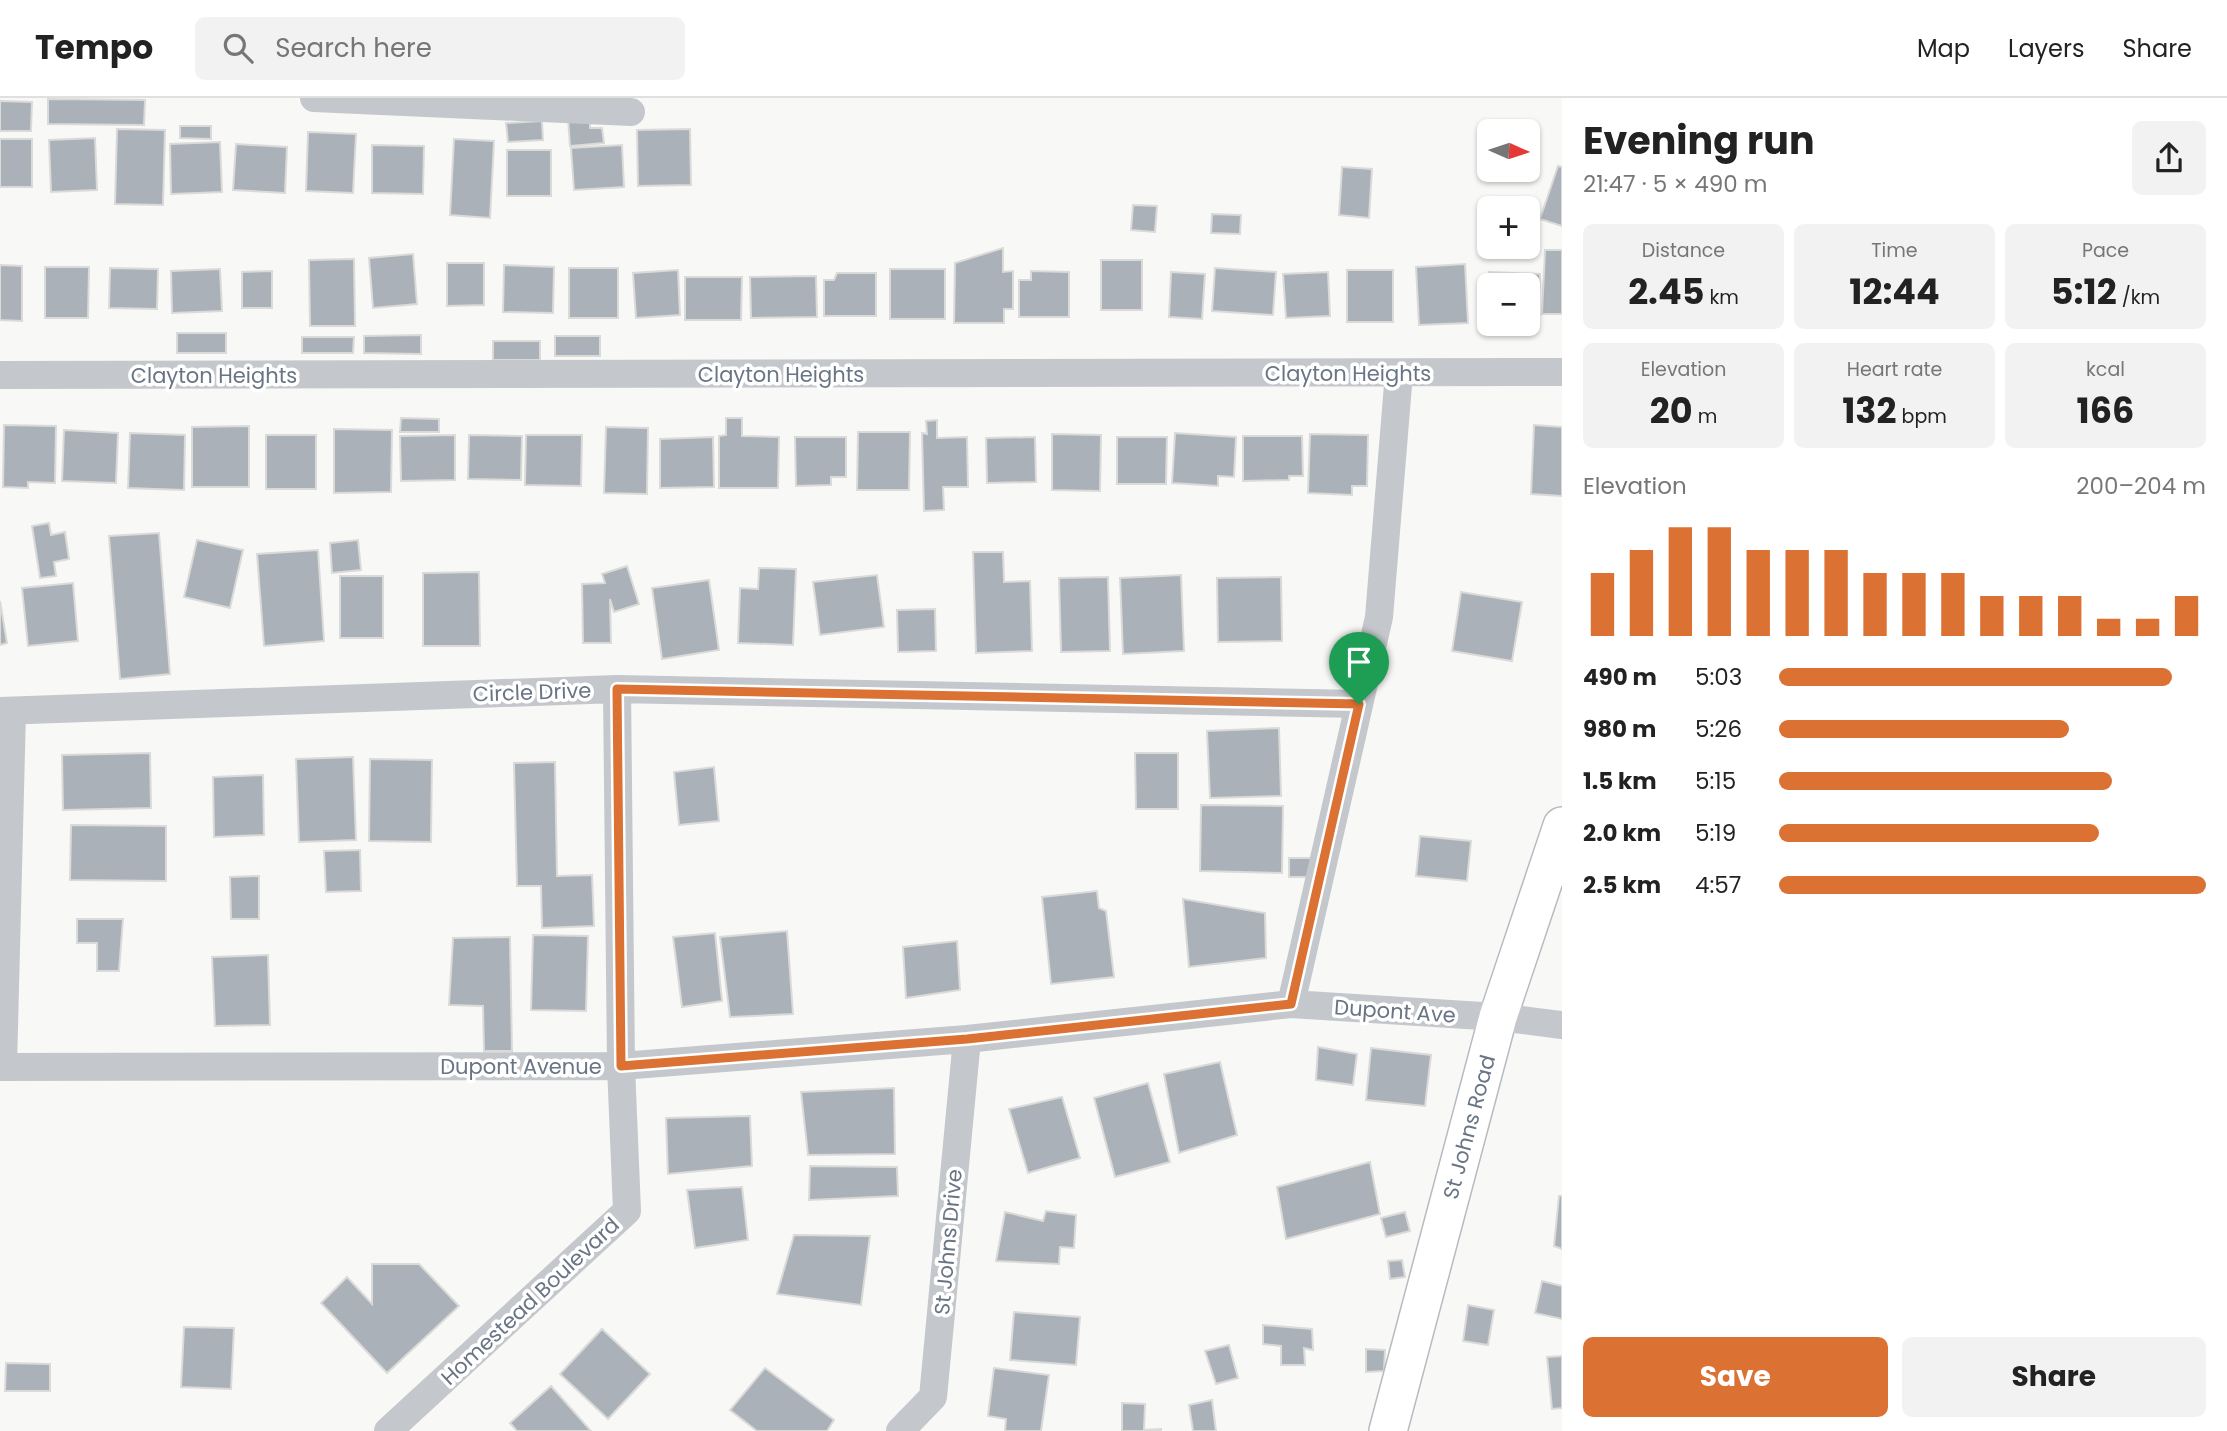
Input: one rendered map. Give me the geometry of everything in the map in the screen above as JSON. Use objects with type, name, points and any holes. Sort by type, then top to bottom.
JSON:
[{"type":"main road","name":"St Johns Road","points":[[1388,1431],[1498,1017],[1559,843]]},
{"type":"street","points":[[314,98],[631,112]]},
{"type":"street","name":"Clayton Heights","points":[[0,375],[1562,372]]},
{"type":"street","points":[[1291,1004],[1378,617],[1399,373]]},
{"type":"street","name":"Circle Drive","points":[[6,712],[617,689],[1359,704]]},
{"type":"street","name":"Homestead Boulevard","points":[[388,1431],[627,1211],[621,1066],[617,689]]},
{"type":"street","points":[[2,1067],[6,712]]},
{"type":"street","name":"Dupont Avenue","points":[[2,1067],[621,1066],[967,1039],[1291,1004]]},
{"type":"street","name":"Dupont Ave","points":[[1291,1004],[1498,1017],[1562,1025]]},
{"type":"street","name":"St Johns Drive","points":[[900,1431],[933,1397],[967,1039]]},
{"type":"building","points":[[48,99],[145,100],[144,125],[48,124]]},
{"type":"building","points":[[0,101],[32,102],[31,131],[0,131]]},
{"type":"building","points":[[590,116],[590,128],[602,128],[604,143],[570,146],[568,118]]},
{"type":"building","points":[[542,121],[543,140],[508,142],[506,123]]},
{"type":"building","points":[[180,126],[211,126],[211,139],[180,138]]},
{"type":"building","points":[[117,129],[165,130],[163,205],[115,204]]},
{"type":"building","points":[[690,129],[691,185],[638,186],[637,130]]},
{"type":"building","points":[[308,132],[356,134],[353,193],[306,191]]},
{"type":"building","points":[[95,138],[97,190],[51,192],[49,140]]},
{"type":"building","points":[[0,139],[32,139],[32,187],[0,187]]},
{"type":"building","points":[[454,139],[494,141],[490,218],[450,215]]},
{"type":"building","points":[[220,142],[222,192],[171,194],[170,144]]},
{"type":"building","points":[[236,144],[287,147],[285,193],[233,190]]},
{"type":"building","points":[[372,145],[424,146],[423,194],[372,193]]},
{"type":"building","points":[[622,145],[624,187],[574,190],[571,148]]},
{"type":"building","points":[[507,150],[551,150],[551,196],[507,196]]},
{"type":"building","points":[[1558,166],[1562,167],[1562,226],[1540,219]]},
{"type":"building","points":[[1342,167],[1372,169],[1369,218],[1339,215]]},
{"type":"building","points":[[1133,205],[1157,206],[1155,232],[1131,230]]},
{"type":"building","points":[[1212,214],[1241,215],[1240,234],[1211,233]]},
{"type":"building","points":[[1003,248],[1003,272],[1013,271],[1013,309],[1004,309],[1004,323],[954,323],[955,263]]},
{"type":"building","points":[[1545,250],[1562,250],[1562,314],[1542,314]]},
{"type":"building","points":[[413,254],[417,304],[373,308],[369,258]]},
{"type":"building","points":[[354,259],[355,326],[310,326],[309,260]]},
{"type":"building","points":[[1101,260],[1142,260],[1142,310],[1101,310]]},
{"type":"building","points":[[447,263],[484,263],[484,305],[447,306]]},
{"type":"building","points":[[1465,264],[1468,323],[1419,325],[1416,267]]},
{"type":"building","points":[[0,265],[22,266],[22,321],[0,320]]},
{"type":"building","points":[[504,265],[554,267],[553,313],[503,312]]},
{"type":"building","points":[[45,267],[89,267],[88,318],[45,318]]},
{"type":"building","points":[[110,268],[158,269],[157,309],[109,308]]},
{"type":"building","points":[[569,268],[618,268],[618,318],[569,318]]},
{"type":"building","points":[[1215,268],[1276,272],[1273,315],[1212,311]]},
{"type":"building","points":[[220,269],[222,311],[172,313],[171,271]]},
{"type":"building","points":[[890,269],[945,269],[945,319],[890,319]]},
{"type":"building","points":[[678,270],[680,315],[636,318],[633,273]]},
{"type":"building","points":[[1347,270],[1393,270],[1393,322],[1347,322]]},
{"type":"building","points":[[272,271],[272,308],[242,308],[242,272]]},
{"type":"building","points":[[1031,271],[1069,272],[1069,317],[1019,317],[1019,280],[1031,280]]},
{"type":"building","points":[[1171,272],[1205,274],[1202,319],[1169,317]]},
{"type":"building","points":[[1328,272],[1330,316],[1286,318],[1283,274]]},
{"type":"building","points":[[837,273],[876,273],[876,316],[824,316],[824,280],[834,280]]},
{"type":"building","points":[[816,276],[817,317],[751,318],[750,277]]},
{"type":"building","points":[[685,277],[742,277],[741,320],[685,320]]},
{"type":"building","points":[[177,333],[226,333],[226,353],[177,353]]},
{"type":"building","points":[[421,335],[421,354],[364,353],[364,336]]},
{"type":"building","points":[[555,336],[600,336],[600,356],[555,356]]},
{"type":"building","points":[[302,337],[354,337],[353,353],[302,353]]},
{"type":"building","points":[[493,341],[540,341],[540,360],[493,360]]},
{"type":"building","points":[[401,418],[439,419],[439,432],[400,432]]},
{"type":"building","points":[[726,418],[742,418],[742,436],[779,437],[778,488],[719,488],[719,436],[726,435]]},
{"type":"building","points":[[937,420],[937,438],[967,437],[968,487],[943,487],[944,510],[924,511],[922,433],[927,434],[926,421]]},
{"type":"building","points":[[4,425],[56,426],[55,483],[28,482],[28,488],[3,487]]},
{"type":"building","points":[[1534,425],[1562,427],[1562,496],[1531,494]]},
{"type":"building","points":[[249,426],[249,487],[192,487],[192,427]]},
{"type":"building","points":[[606,427],[648,428],[647,494],[604,493]]},
{"type":"building","points":[[334,429],[392,430],[391,492],[334,493]]},
{"type":"building","points":[[64,430],[118,433],[116,483],[62,481]]},
{"type":"building","points":[[858,432],[910,432],[909,490],[857,490]]},
{"type":"building","points":[[130,433],[185,435],[184,490],[128,488]]},
{"type":"building","points":[[1175,433],[1236,437],[1234,477],[1218,476],[1218,486],[1172,483]]},
{"type":"building","points":[[1052,434],[1101,435],[1100,491],[1052,490]]},
{"type":"building","points":[[1310,434],[1368,435],[1367,486],[1352,486],[1352,495],[1308,493]]},
{"type":"building","points":[[266,435],[316,435],[316,489],[266,489]]},
{"type":"building","points":[[455,435],[455,480],[401,481],[400,436]]},
{"type":"building","points":[[469,435],[522,436],[521,480],[468,479]]},
{"type":"building","points":[[526,435],[582,435],[581,486],[525,485]]},
{"type":"building","points":[[1243,436],[1302,436],[1303,476],[1289,476],[1289,480],[1243,481]]},
{"type":"building","points":[[713,437],[714,487],[660,488],[660,439]]},
{"type":"building","points":[[795,437],[846,437],[846,477],[831,477],[831,485],[796,486]]},
{"type":"building","points":[[1035,437],[1036,482],[987,483],[986,438]]},
{"type":"building","points":[[1117,437],[1167,437],[1166,484],[1117,484]]},
{"type":"building","points":[[49,523],[51,535],[65,532],[69,559],[54,562],[56,576],[40,578],[32,526]]},
{"type":"building","points":[[159,533],[170,674],[120,679],[109,536]]},
{"type":"building","points":[[197,540],[243,550],[230,608],[184,597]]},
{"type":"building","points":[[358,540],[361,570],[332,573],[330,543]]},
{"type":"building","points":[[318,550],[324,641],[264,646],[257,554]]},
{"type":"building","points":[[973,552],[1003,552],[1004,582],[1030,581],[1032,651],[976,653]]},
{"type":"building","points":[[627,566],[639,604],[614,612],[610,599],[611,643],[583,643],[582,584],[605,583],[602,574]]},
{"type":"building","points":[[759,568],[796,569],[793,645],[738,643],[740,588],[758,589]]},
{"type":"building","points":[[479,572],[480,646],[423,646],[423,573]]},
{"type":"building","points":[[877,575],[884,627],[820,635],[813,582]]},
{"type":"building","points":[[1181,575],[1184,651],[1123,654],[1120,578]]},
{"type":"building","points":[[340,576],[383,576],[383,638],[340,638]]},
{"type":"building","points":[[1108,577],[1110,651],[1061,652],[1059,578]]},
{"type":"building","points":[[1281,577],[1282,641],[1218,642],[1217,578]]},
{"type":"building","points":[[709,580],[719,650],[662,659],[652,588]]},
{"type":"building","points":[[73,583],[78,641],[28,646],[22,588]]},
{"type":"building","points":[[1461,592],[1522,602],[1512,661],[1452,651]]},
{"type":"building","points":[[0,601],[7,643],[0,645]]},
{"type":"building","points":[[935,609],[936,651],[898,652],[897,610]]},
{"type":"building","points":[[1279,728],[1281,796],[1210,798],[1207,731]]},
{"type":"building","points":[[150,753],[151,808],[63,810],[62,755]]},
{"type":"building","points":[[1135,753],[1178,753],[1178,809],[1136,809]]},
{"type":"building","points":[[353,757],[356,840],[299,842],[296,759]]},
{"type":"building","points":[[370,759],[432,760],[431,842],[369,841]]},
{"type":"building","points":[[555,762],[557,876],[592,875],[594,926],[542,928],[541,886],[517,886],[514,763]]},
{"type":"building","points":[[714,767],[719,821],[679,825],[674,772]]},
{"type":"building","points":[[263,775],[264,835],[214,837],[213,777]]},
{"type":"building","points":[[1201,805],[1283,806],[1282,873],[1200,871]]},
{"type":"building","points":[[71,825],[166,826],[166,881],[70,880]]},
{"type":"building","points":[[1420,836],[1471,841],[1467,881],[1416,876]]},
{"type":"building","points":[[360,850],[361,891],[326,892],[324,851]]},
{"type":"building","points":[[1289,858],[1316,858],[1316,877],[1289,877]]},
{"type":"building","points":[[259,876],[259,919],[231,919],[230,877]]},
{"type":"building","points":[[1097,891],[1099,908],[1106,911],[1114,977],[1051,984],[1042,897]]},
{"type":"building","points":[[1183,899],[1265,913],[1266,958],[1189,967]]},
{"type":"building","points":[[77,919],[123,919],[119,971],[97,971],[97,943],[77,943]]},
{"type":"building","points":[[787,931],[793,1014],[730,1017],[720,937]]},
{"type":"building","points":[[715,933],[722,1001],[682,1007],[673,937]]},
{"type":"building","points":[[533,935],[588,936],[586,1011],[531,1010]]},
{"type":"building","points":[[510,937],[512,1051],[484,1051],[483,1006],[449,1005],[453,938]]},
{"type":"building","points":[[957,941],[960,990],[906,998],[903,947]]},
{"type":"building","points":[[268,955],[270,1025],[215,1026],[212,957]]},
{"type":"building","points":[[1318,1047],[1357,1054],[1353,1085],[1316,1080]]},
{"type":"building","points":[[1371,1048],[1431,1055],[1425,1106],[1366,1100]]},
{"type":"building","points":[[1220,1062],[1237,1135],[1179,1153],[1164,1074]]},
{"type":"building","points":[[1148,1083],[1170,1162],[1115,1177],[1094,1098]]},
{"type":"building","points":[[894,1088],[895,1154],[808,1155],[801,1092]]},
{"type":"building","points":[[1062,1097],[1080,1158],[1028,1173],[1009,1109]]},
{"type":"building","points":[[750,1116],[752,1166],[668,1174],[666,1118]]},
{"type":"building","points":[[1370,1162],[1380,1214],[1286,1239],[1277,1187]]},
{"type":"building","points":[[810,1166],[897,1167],[898,1196],[809,1200]]},
{"type":"building","points":[[742,1187],[748,1240],[695,1248],[687,1190]]},
{"type":"building","points":[[1559,1196],[1562,1196],[1562,1249],[1554,1246]]},
{"type":"building","points":[[1046,1211],[1076,1215],[1074,1248],[1060,1247],[1059,1264],[996,1261],[1005,1212],[1043,1221]]},
{"type":"building","points":[[1405,1212],[1410,1231],[1386,1237],[1381,1218]]},
{"type":"building","points":[[794,1235],[870,1236],[861,1305],[777,1294]]},
{"type":"building","points":[[1402,1260],[1405,1277],[1390,1279],[1388,1261]]},
{"type":"building","points":[[372,1264],[419,1264],[459,1306],[387,1373],[321,1303],[347,1277],[372,1304]]},
{"type":"building","points":[[1542,1281],[1562,1286],[1562,1319],[1535,1313]]},
{"type":"building","points":[[1468,1305],[1494,1310],[1488,1345],[1463,1341]]},
{"type":"building","points":[[1014,1312],[1080,1317],[1076,1365],[1010,1360]]},
{"type":"building","points":[[1263,1325],[1312,1329],[1313,1350],[1304,1348],[1305,1365],[1281,1365],[1281,1346],[1263,1344]]},
{"type":"building","points":[[184,1327],[234,1328],[231,1389],[181,1387]]},
{"type":"building","points":[[602,1329],[650,1374],[608,1419],[560,1374]]},
{"type":"building","points":[[1229,1345],[1238,1378],[1216,1384],[1205,1351]]},
{"type":"building","points":[[1366,1349],[1385,1350],[1384,1371],[1366,1372]]},
{"type":"building","points":[[1562,1356],[1562,1408],[1552,1409],[1547,1357]]},
{"type":"building","points":[[6,1363],[50,1364],[50,1391],[5,1391]]},
{"type":"building","points":[[765,1368],[834,1420],[827,1431],[757,1431],[730,1410]]},
{"type":"building","points":[[994,1368],[1049,1375],[1041,1431],[1005,1431],[1006,1419],[988,1416]]},
{"type":"building","points":[[551,1386],[591,1431],[517,1431],[510,1423]]},
{"type":"building","points":[[1212,1400],[1216,1431],[1193,1431],[1189,1405]]},
{"type":"building","points":[[1122,1403],[1145,1404],[1144,1430],[1161,1431],[1122,1431]]},
{"type":"route","points":[[617,689],[1359,704],[1291,1004],[967,1039],[621,1066],[617,689]]}]
